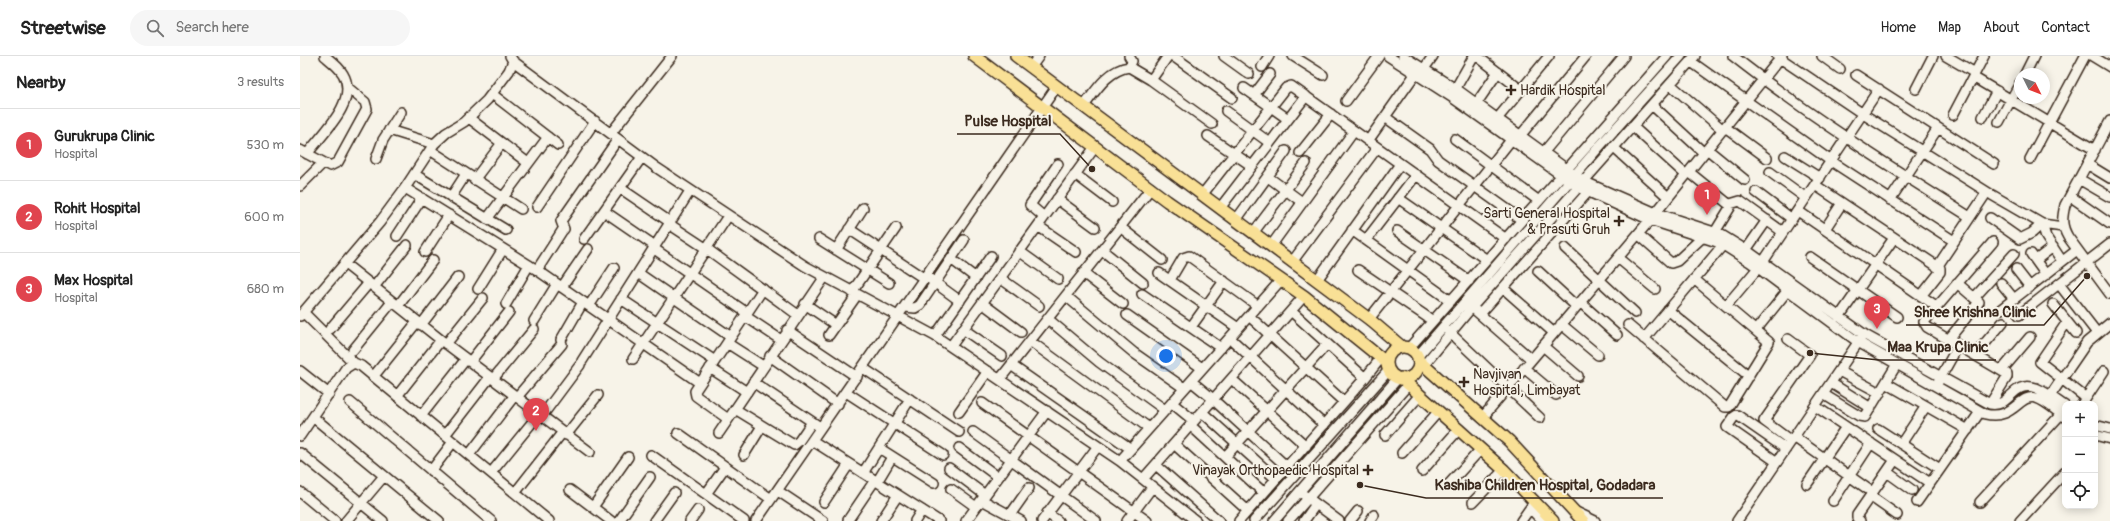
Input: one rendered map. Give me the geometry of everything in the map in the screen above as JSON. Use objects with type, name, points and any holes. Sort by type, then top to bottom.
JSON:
[{"type":"main road","points":[[974,56],[1151,188],[1304,296],[1385,364],[1481,449],[1504,470],[1533,505],[1553,521]]},
{"type":"main road","points":[[1016,56],[1406,348],[1509,441],[1583,521]]},
{"type":"main road","points":[[1385,364],[1391,352],[1406,348]]},
{"type":"main road","points":[[1402,380],[1414,373],[1420,361]]},
{"type":"street","points":[[325,56],[341,70],[347,87],[347,98],[344,105],[303,152],[323,163],[333,166],[338,162],[366,113],[367,106],[365,102],[347,87]]},
{"type":"street","points":[[420,416],[468,360],[508,308],[533,268],[564,229],[561,221],[614,136],[672,56]]},
{"type":"street","points":[[1031,67],[1039,56]]},
{"type":"street","points":[[1084,106],[1104,80],[1114,72],[1129,67],[1132,61],[1129,56]]},
{"type":"street","points":[[1151,80],[1168,56]]},
{"type":"street","points":[[1173,56],[1232,98]]},
{"type":"street","points":[[1224,56],[1249,74]]},
{"type":"street","points":[[1262,67],[1269,56]]},
{"type":"street","points":[[1293,56],[1323,75]]},
{"type":"street","points":[[1346,101],[1379,56]]},
{"type":"street","points":[[1388,56],[1453,93],[1476,104],[1543,153],[1564,173]]},
{"type":"street","points":[[1403,56],[1420,73]]},
{"type":"street","points":[[1368,141],[1433,56]]},
{"type":"street","points":[[1453,93],[1475,56],[1521,90]]},
{"type":"street","points":[[1497,119],[1547,56]]},
{"type":"street","points":[[1520,136],[1586,56]]},
{"type":"street","points":[[1543,153],[1624,56]]},
{"type":"street","points":[[1406,348],[1452,301],[1667,56]]},
{"type":"street","points":[[1576,182],[1599,147],[1682,56]]},
{"type":"street","points":[[1732,56],[1763,80],[1846,138],[1970,217]]},
{"type":"street","points":[[1822,56],[1840,69]]},
{"type":"street","points":[[1916,89],[1933,56]]},
{"type":"street","points":[[1946,56],[2011,100],[2095,150]]},
{"type":"street","points":[[1953,115],[1984,56]]},
{"type":"street","points":[[2028,68],[2034,56]]},
{"type":"street","points":[[2030,160],[2085,56]]},
{"type":"street","points":[[2092,56],[2110,67]]},
{"type":"street","points":[[1482,418],[1688,174],[1780,57],[1863,114],[1987,192],[2042,224],[2063,227]]},
{"type":"street","points":[[1420,361],[1576,182],[1613,147],[1692,58],[1746,101],[1831,161],[1954,241]]},
{"type":"street","points":[[549,521],[397,396],[354,363],[302,314],[346,264],[405,188],[432,147],[446,133],[469,118],[492,94],[509,71],[511,59],[642,157],[728,216],[824,278],[936,336],[1144,478],[1196,521]]},
{"type":"street","points":[[1129,67],[1151,80],[1212,124]]},
{"type":"street","points":[[1476,104],[1498,72]]},
{"type":"street","points":[[1254,95],[1270,74]]},
{"type":"street","points":[[1856,75],[1994,164]]},
{"type":"street","points":[[1670,84],[1724,129],[1767,158]]},
{"type":"street","points":[[756,521],[813,441],[1057,86]]},
{"type":"street","points":[[1202,195],[1288,86],[1292,86],[1506,239]]},
{"type":"street","points":[[1244,88],[1288,120]]},
{"type":"street","points":[[1726,306],[1760,265],[1879,90]]},
{"type":"street","points":[[1983,116],[1997,91]]},
{"type":"street","points":[[1453,93],[1511,140],[1564,173],[1587,193],[1653,216],[1710,232],[1746,250],[1760,265],[1788,290],[1858,342],[1980,412],[1995,416],[2006,414],[2024,399],[2030,397],[2036,398],[2062,411]]},
{"type":"street","points":[[492,94],[558,145]]},
{"type":"street","points":[[1999,122],[2014,94]]},
{"type":"street","points":[[1220,208],[1306,96]]},
{"type":"street","points":[[1652,104],[1706,151],[1745,180]]},
{"type":"street","points":[[1226,111],[1270,143]]},
{"type":"street","points":[[376,159],[389,130],[401,112]]},
{"type":"street","points":[[1300,153],[1330,114]]},
{"type":"street","points":[[1385,117],[1430,149],[1438,160],[1522,220]]},
{"type":"street","points":[[469,118],[528,163]]},
{"type":"street","points":[[537,207],[595,121]]},
{"type":"street","points":[[2110,121],[2106,137],[2095,150],[2087,164],[2070,196],[2062,218],[2063,227],[2077,250],[2110,294]]},
{"type":"street","points":[[1632,126],[1688,174],[1730,204]]},
{"type":"street","points":[[1890,200],[1938,128]]},
{"type":"street","points":[[389,130],[432,147],[470,177],[502,199],[521,209]]},
{"type":"street","points":[[1271,246],[1354,131]]},
{"type":"street","points":[[1208,136],[1252,166]]},
{"type":"street","points":[[487,219],[548,137]]},
{"type":"street","points":[[1455,139],[1539,201]]},
{"type":"street","points":[[1369,319],[1492,166],[1511,140]]},
{"type":"street","points":[[451,197],[502,143]]},
{"type":"street","points":[[951,346],[1095,147]]},
{"type":"street","points":[[1613,147],[1668,197]]},
{"type":"street","points":[[1292,262],[1377,148]]},
{"type":"street","points":[[1236,220],[1286,151]]},
{"type":"street","points":[[1785,156],[1842,203],[1940,268],[1940,272],[1921,296]]},
{"type":"street","points":[[584,239],[642,157]]},
{"type":"street","points":[[300,186],[323,163]]},
{"type":"street","points":[[1253,233],[1306,163]]},
{"type":"street","points":[[1044,217],[1030,205],[1058,164]]},
{"type":"street","points":[[1317,280],[1400,164]]},
{"type":"street","points":[[2087,164],[2110,178]]},
{"type":"street","points":[[1770,172],[1806,198]]},
{"type":"street","points":[[414,174],[506,230]]},
{"type":"street","points":[[1075,174],[1112,202]]},
{"type":"street","points":[[1366,240],[1416,175]]},
{"type":"street","points":[[1268,177],[1302,202]]},
{"type":"street","points":[[2080,179],[2110,197]]},
{"type":"street","points":[[1576,182],[1653,216]]},
{"type":"street","points":[[405,188],[533,268],[700,383]]},
{"type":"street","points":[[620,188],[707,248],[798,315]]},
{"type":"street","points":[[1000,379],[1151,188]]},
{"type":"street","points":[[491,473],[581,363],[690,190]]},
{"type":"street","points":[[1756,192],[1792,219]]},
{"type":"street","points":[[1937,267],[1987,192]]},
{"type":"street","points":[[1480,314],[1587,193]]},
{"type":"street","points":[[2070,196],[2110,224]]},
{"type":"street","points":[[397,236],[422,198]]},
{"type":"street","points":[[1398,198],[1487,260]]},
{"type":"street","points":[[1057,199],[1094,227]]},
{"type":"street","points":[[1730,204],[1739,200],[1783,232]]},
{"type":"street","points":[[1825,229],[1842,203]]},
{"type":"street","points":[[1638,234],[1671,263],[1677,261],[1710,232],[1731,208],[1730,204]]},
{"type":"street","points":[[836,250],[863,208]]},
{"type":"street","points":[[1798,210],[1936,306]]},
{"type":"street","points":[[604,211],[781,340]]},
{"type":"street","points":[[426,252],[449,215]]},
{"type":"street","points":[[633,360],[728,216]]},
{"type":"street","points":[[1990,218],[2020,239],[2032,233],[2042,224]]},
{"type":"street","points":[[1746,250],[1767,220]]},
{"type":"street","points":[[2042,224],[2062,262]]},
{"type":"street","points":[[1038,226],[1076,252]]},
{"type":"street","points":[[1120,227],[1162,260]]},
{"type":"street","points":[[829,335],[868,269],[896,228]]},
{"type":"street","points":[[850,229],[880,250],[935,283],[960,301]]},
{"type":"street","points":[[1352,230],[1452,301]]},
{"type":"street","points":[[1397,231],[1469,281]]},
{"type":"street","points":[[1710,232],[1723,245],[1760,265],[1864,334],[1990,404],[1996,405],[2001,403],[2019,387],[2025,386],[2038,389],[2050,396],[2062,410]]},
{"type":"street","points":[[1840,317],[1894,238]]},
{"type":"street","points":[[820,239],[889,283]]},
{"type":"street","points":[[905,307],[918,307],[964,240]]},
{"type":"street","points":[[1990,404],[2007,377],[2007,374],[1925,325],[1925,319],[1993,242]]},
{"type":"street","points":[[330,329],[407,245]]},
{"type":"street","points":[[1644,339],[1723,245]]},
{"type":"street","points":[[2046,274],[2033,257],[2053,247]]},
{"type":"street","points":[[1565,248],[1635,313]]},
{"type":"street","points":[[478,289],[503,249]]},
{"type":"street","points":[[445,435],[534,325],[560,286],[588,249]]},
{"type":"street","points":[[2019,315],[2087,262],[2108,249]]},
{"type":"street","points":[[1102,250],[1143,283]]},
{"type":"street","points":[[2001,309],[2077,250]]},
{"type":"street","points":[[1019,251],[1058,279]]},
{"type":"street","points":[[1974,298],[2014,254]]},
{"type":"street","points":[[936,336],[991,256]]},
{"type":"street","points":[[1170,280],[1186,256],[1189,256],[1258,306]]},
{"type":"street","points":[[1810,257],[1897,317]]},
{"type":"street","points":[[1618,258],[1655,290]]},
{"type":"street","points":[[951,259],[976,278]]},
{"type":"street","points":[[353,350],[433,260]]},
{"type":"street","points":[[346,264],[419,323],[564,434],[590,452]]},
{"type":"street","points":[[468,455],[561,342],[586,304],[614,268]]},
{"type":"street","points":[[2016,269],[2030,287]]},
{"type":"street","points":[[1358,270],[1433,321]]},
{"type":"street","points":[[1538,271],[1617,335]]},
{"type":"street","points":[[638,272],[764,366]]},
{"type":"street","points":[[1159,272],[1238,328]]},
{"type":"street","points":[[1084,273],[1123,304]]},
{"type":"street","points":[[373,377],[458,277]]},
{"type":"street","points":[[719,433],[787,330],[824,278]]},
{"type":"street","points":[[1000,278],[1039,306]]},
{"type":"street","points":[[1628,326],[1725,407],[1731,404],[1769,345],[1768,340],[1694,279]]},
{"type":"street","points":[[1120,461],[1281,280]]},
{"type":"street","points":[[1191,327],[1224,281]]},
{"type":"street","points":[[1948,340],[1979,302],[1957,283]]},
{"type":"street","points":[[2001,283],[2014,299]]},
{"type":"street","points":[[2060,284],[2097,333]]},
{"type":"street","points":[[1503,288],[1554,333]]},
{"type":"street","points":[[728,419],[696,396],[695,391],[763,289]]},
{"type":"street","points":[[1756,330],[1788,290]]},
{"type":"street","points":[[1142,294],[1221,348]]},
{"type":"street","points":[[1066,296],[1134,353],[1184,388]]},
{"type":"street","points":[[1144,478],[1202,412],[1216,401],[1250,358],[1304,296]]},
{"type":"street","points":[[397,396],[483,298]]},
{"type":"street","points":[[621,299],[658,322],[747,392]]},
{"type":"street","points":[[982,303],[1021,332]]},
{"type":"street","points":[[805,304],[836,325]]},
{"type":"street","points":[[1469,304],[1531,359]]},
{"type":"street","points":[[2053,304],[2076,333]]},
{"type":"street","points":[[1668,310],[1748,376]]},
{"type":"street","points":[[1291,311],[1365,378]]},
{"type":"street","points":[[1127,315],[1202,368]]},
{"type":"street","points":[[1249,316],[1344,402]]},
{"type":"street","points":[[1048,319],[1099,362],[1165,410]]},
{"type":"street","points":[[1975,355],[2004,322]]},
{"type":"street","points":[[2067,322],[2040,362],[2084,401],[2104,371]]},
{"type":"street","points":[[2050,396],[2083,347],[2110,322]]},
{"type":"street","points":[[1561,324],[1598,355]]},
{"type":"street","points":[[963,329],[1002,356]]},
{"type":"street","points":[[787,330],[857,376]]},
{"type":"street","points":[[1447,330],[1540,418]]},
{"type":"street","points":[[1737,521],[1864,334]]},
{"type":"street","points":[[2002,370],[2030,337]]},
{"type":"street","points":[[1230,338],[1324,425]]},
{"type":"street","points":[[1788,339],[1810,355],[1764,421],[1790,442]]},
{"type":"street","points":[[1030,341],[1149,428]]},
{"type":"street","points":[[1225,457],[1327,344]]},
{"type":"street","points":[[1543,346],[1578,376]]},
{"type":"street","points":[[1936,386],[1958,346]]},
{"type":"street","points":[[770,356],[838,404]]},
{"type":"street","points":[[300,436],[346,368],[354,363]]},
{"type":"street","points":[[1239,521],[1365,378],[1385,364]]},
{"type":"street","points":[[1254,521],[1385,364]]},
{"type":"street","points":[[1823,394],[1863,418],[1880,394],[1897,364]]},
{"type":"street","points":[[1011,365],[1131,449]]},
{"type":"street","points":[[863,368],[959,432]]},
{"type":"street","points":[[1524,368],[1556,395]]},
{"type":"street","points":[[300,371],[329,394]]},
{"type":"street","points":[[959,412],[988,371]]},
{"type":"street","points":[[1839,371],[1880,394]]},
{"type":"street","points":[[1274,521],[1402,380]]},
{"type":"street","points":[[1288,521],[1312,501],[1402,380]]},
{"type":"street","points":[[1191,381],[1216,401],[1287,467]]},
{"type":"street","points":[[753,382],[821,429]]},
{"type":"street","points":[[1236,383],[1306,446]]},
{"type":"street","points":[[1831,383],[1871,408]]},
{"type":"street","points":[[1886,383],[1968,430]]},
{"type":"street","points":[[846,392],[944,455]]},
{"type":"street","points":[[515,492],[598,396]]},
{"type":"street","points":[[1385,435],[1420,396]]},
{"type":"street","points":[[863,473],[910,399]]},
{"type":"street","points":[[350,402],[491,521]]},
{"type":"street","points":[[982,403],[1147,521]]},
{"type":"street","points":[[1172,403],[1225,457],[1264,493]]},
{"type":"street","points":[[1815,406],[1930,483]]},
{"type":"street","points":[[1901,444],[1926,406]]},
{"type":"street","points":[[735,409],[794,445],[799,441],[812,422]]},
{"type":"street","points":[[966,521],[1047,411]]},
{"type":"street","points":[[1202,412],[1276,479]]},
{"type":"street","points":[[1402,453],[1438,412]]},
{"type":"street","points":[[1917,502],[1980,412]]},
{"type":"street","points":[[1980,502],[2062,414]]},
{"type":"street","points":[[1777,462],[1726,428],[1734,416],[1737,415],[1824,458],[1897,514]]},
{"type":"street","points":[[313,417],[439,521]]},
{"type":"street","points":[[744,455],[762,426]]},
{"type":"street","points":[[1807,484],[1846,427]]},
{"type":"street","points":[[1878,429],[1940,469]]},
{"type":"street","points":[[2098,432],[2110,429]]},
{"type":"street","points":[[1422,471],[1459,430]]},
{"type":"street","points":[[973,432],[1096,521]]},
{"type":"street","points":[[678,433],[771,499]]},
{"type":"street","points":[[2098,433],[2110,439]]},
{"type":"street","points":[[813,441],[939,521]]},
{"type":"street","points":[[431,471],[453,442]]},
{"type":"street","points":[[1833,501],[1871,443]]},
{"type":"street","points":[[1174,444],[1248,511]]},
{"type":"street","points":[[1058,521],[1045,517],[1098,446]]},
{"type":"street","points":[[879,448],[934,483]]},
{"type":"street","points":[[959,448],[998,477]]},
{"type":"street","points":[[1449,484],[1481,449]]},
{"type":"street","points":[[300,453],[383,521]]},
{"type":"street","points":[[651,455],[744,521]]},
{"type":"street","points":[[593,507],[628,457]]},
{"type":"street","points":[[848,520],[892,457]]},
{"type":"street","points":[[1860,521],[1857,518],[1857,514],[1895,460]]},
{"type":"street","points":[[824,502],[849,464]]},
{"type":"street","points":[[1156,465],[1219,521]]},
{"type":"street","points":[[706,494],[726,467]]},
{"type":"street","points":[[949,468],[981,501]]},
{"type":"street","points":[[1473,502],[1504,470]]},
{"type":"street","points":[[1887,472],[1912,490]]},
{"type":"street","points":[[2020,521],[2064,473]]},
{"type":"street","points":[[346,521],[384,476]]},
{"type":"street","points":[[619,521],[650,477]]},
{"type":"street","points":[[1127,521],[1153,486]]},
{"type":"street","points":[[951,489],[981,501],[1017,519],[1029,488]]},
{"type":"street","points":[[570,490],[611,521]]},
{"type":"street","points":[[778,491],[823,521]]},
{"type":"street","points":[[300,492],[335,521]]},
{"type":"street","points":[[654,521],[674,492]]},
{"type":"street","points":[[1300,492],[1340,521]]},
{"type":"street","points":[[881,521],[898,495]]},
{"type":"street","points":[[1304,521],[1312,501]]},
{"type":"street","points":[[1521,521],[1533,505],[1542,521]]},
{"type":"street","points":[[690,521],[698,510]]},
{"type":"street","points":[[915,521],[922,510]]},
{"type":"street","points":[[1573,510],[1586,515],[1595,521]]},
{"type":"street","points":[[1350,521],[1358,511]]},
{"type":"place","name":"Hardik Hospital","points":[[1511,90]]},
{"type":"place","name":"Pulse Hospital","points":[[1092,169]]},
{"type":"place","name":"Gurukrupa Clinic","points":[[1707,215]]},
{"type":"place","name":"Sarti General Hospital & Prasuti Gruh","points":[[1619,221]]},
{"type":"place","name":"Shree Krishna Clinic","points":[[2087,276]]},
{"type":"place","name":"Max Hospital","points":[[1877,329]]},
{"type":"place","name":"Maa Krupa Clinic","points":[[1810,353]]},
{"type":"place","name":"Navjivan Hospital, Limbayat","points":[[1464,382]]},
{"type":"place","name":"Rohit Hospital","points":[[536,431]]},
{"type":"place","name":"Vinayak Orthopaedic Hospital","points":[[1368,470]]},
{"type":"place","name":"Kashiba Children Hospital, Godadara","points":[[1360,485]]}]
